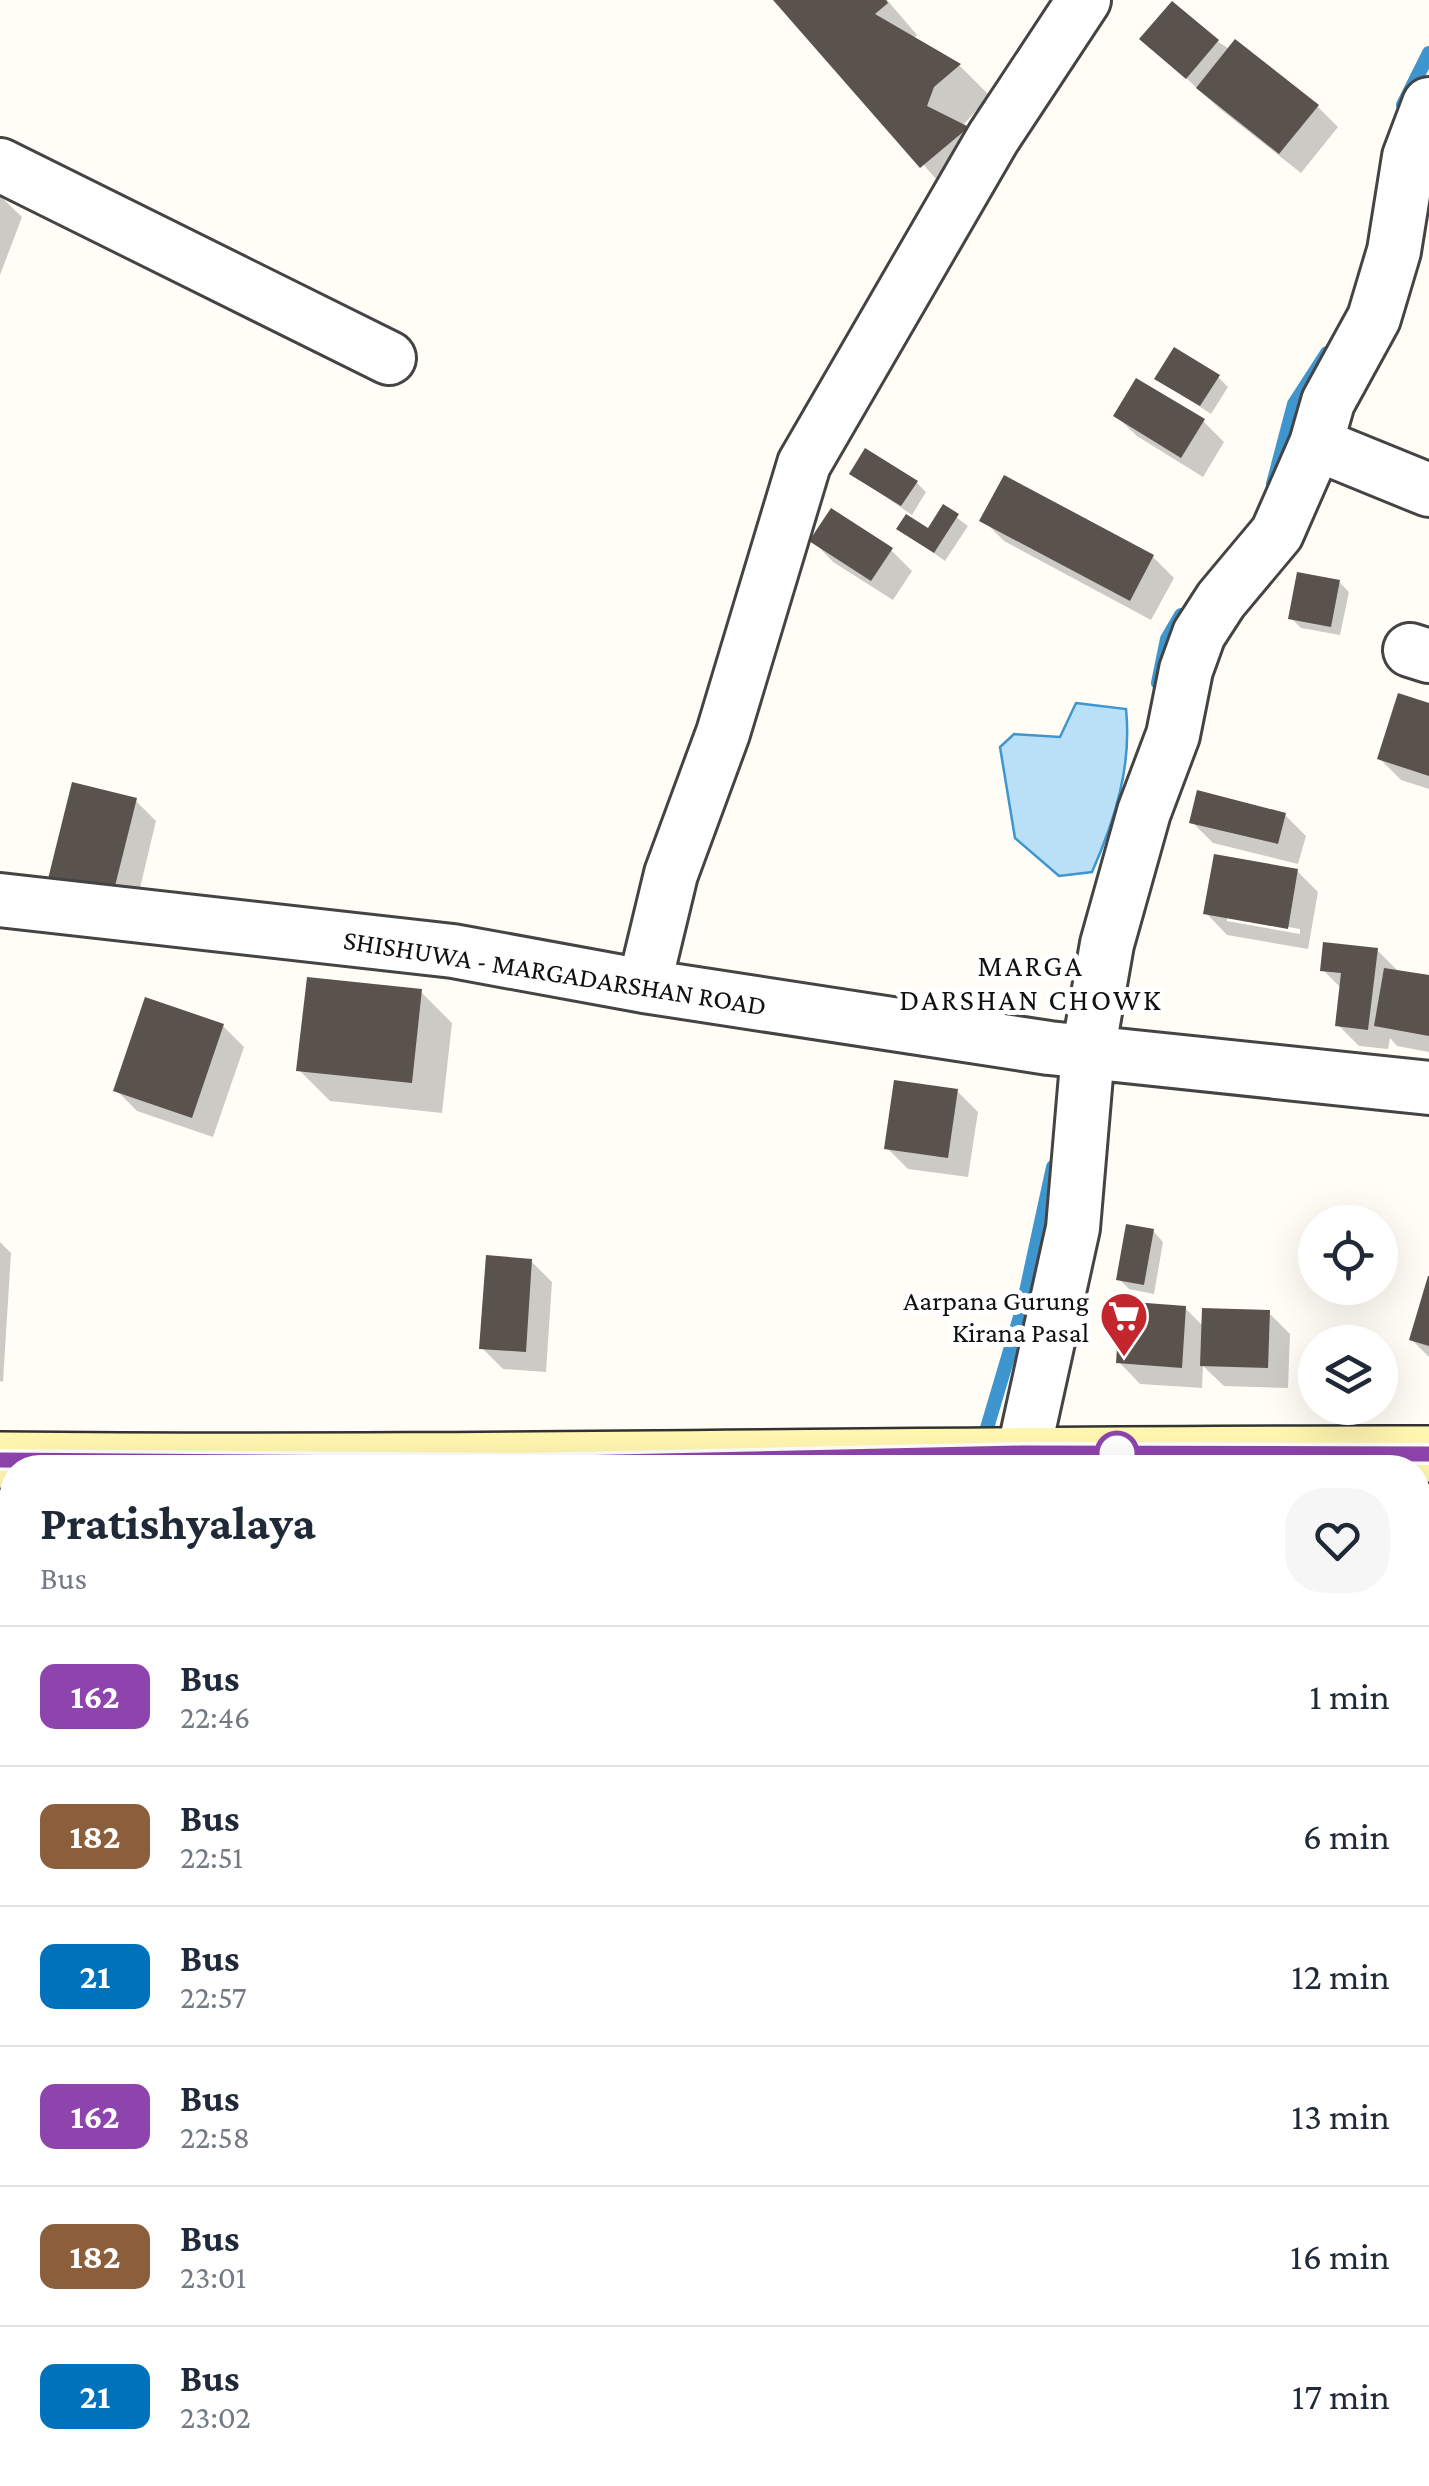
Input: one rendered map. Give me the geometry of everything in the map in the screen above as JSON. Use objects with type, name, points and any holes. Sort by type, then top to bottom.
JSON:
[{"type":"main road","points":[[1361,1455],[1429,1454]]},
{"type":"street","points":[[644,986],[672,874],[723,733],[804,464],[993,138],[1084,0]]},
{"type":"street","points":[[1022,1455],[1073,1228],[1069,1050],[1106,944],[1144,812],[1173,735],[1199,634],[1221,600],[1277,533],[1316,444],[1328,402],[1374,318],[1394,251],[1409,157],[1429,104]]},
{"type":"street","points":[[0,164],[390,358]]},
{"type":"street","points":[[1316,444],[1429,490]]},
{"type":"street","name":"SHISHUWA - MARGADARSHAN ROAD","points":[[0,900],[453,951],[644,986],[1069,1050],[1429,1088]]},
{"type":"water","points":[[1076,703],[1126,709],[1124,772],[1108,833],[1092,872],[1059,876],[1015,838],[1000,747],[1014,734],[1060,737]]},
{"type":"building","points":[[773,0],[886,0],[888,3],[875,14],[961,64],[934,87],[927,106],[969,127],[920,168]]},
{"type":"building","points":[[1172,1],[1219,40],[1186,79],[1139,39]]},
{"type":"building","points":[[1235,39],[1319,105],[1279,154],[1196,88]]},
{"type":"building","points":[[1174,347],[1220,375],[1200,406],[1154,379]]},
{"type":"building","points":[[1136,378],[1205,419],[1181,458],[1113,416]]},
{"type":"building","points":[[865,448],[918,481],[901,506],[849,474]]},
{"type":"building","points":[[1004,475],[1154,555],[1130,601],[979,521]]},
{"type":"building","points":[[943,504],[959,514],[934,553],[896,529],[906,514],[928,528]]},
{"type":"building","points":[[831,508],[893,548],[871,581],[809,541]]},
{"type":"building","points":[[1297,572],[1340,580],[1331,627],[1288,619]]},
{"type":"building","points":[[1398,693],[1429,703],[1429,776],[1377,759]]},
{"type":"building","points":[[72,782],[137,798],[113,894],[48,879]]},
{"type":"building","points":[[1197,790],[1286,813],[1278,844],[1189,823]]},
{"type":"building","points":[[1214,854],[1298,869],[1288,929],[1203,914]]},
{"type":"building","points":[[1323,942],[1378,948],[1368,1030],[1335,1026],[1341,973],[1320,971]]},
{"type":"building","points":[[1384,968],[1429,975],[1429,1036],[1374,1026]]},
{"type":"building","points":[[307,977],[422,989],[412,1083],[296,1071]]},
{"type":"building","points":[[145,997],[224,1024],[192,1118],[113,1091]]},
{"type":"building","points":[[894,1080],[958,1089],[948,1158],[884,1149]]},
{"type":"building","points":[[1126,1224],[1154,1229],[1144,1285],[1116,1280]]},
{"type":"building","points":[[486,1255],[532,1259],[526,1352],[479,1349]]},
{"type":"building","points":[[1429,1276],[1429,1346],[1409,1340]]},
{"type":"building","points":[[1120,1301],[1186,1306],[1182,1368],[1116,1363]]},
{"type":"building","points":[[1202,1308],[1270,1310],[1268,1368],[1200,1366]]},
{"type":"waterway","points":[[1403,105],[1429,53]]},
{"type":"waterway","points":[[1273,484],[1294,404],[1327,353]]},
{"type":"waterway","points":[[1158,683],[1167,639],[1181,615]]},
{"type":"waterway","points":[[987,1428],[1022,1310],[1053,1167]]},
{"type":"bus line","name":"162","points":[[931,1455],[1429,1454]]},
{"type":"place","name":"Aarpana Gurung Kirana Pasal","points":[[1124,1358]]},
{"type":"district","name":"MARGA DARSHAN CHOWK","points":[[1031,983]]}]
